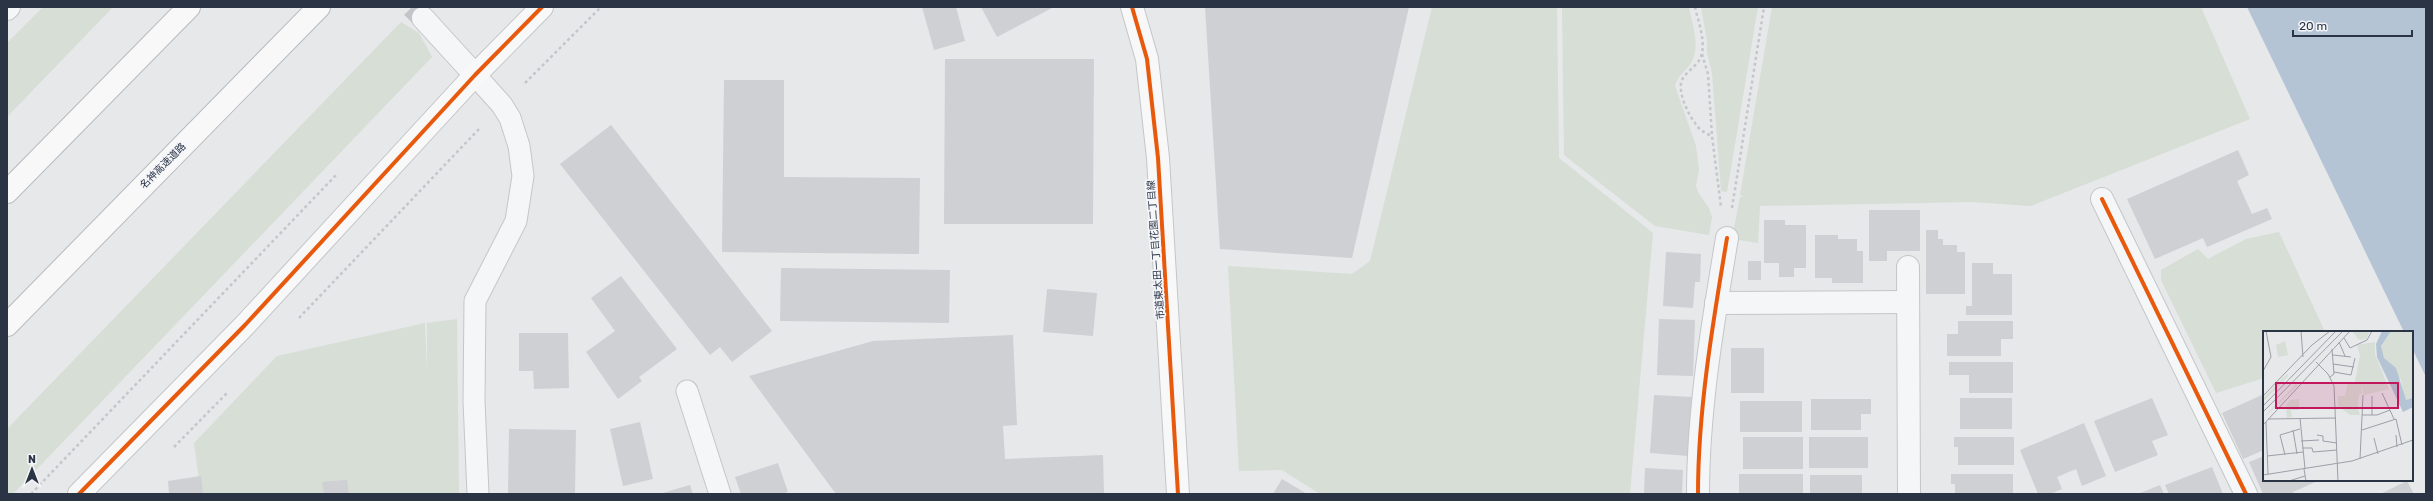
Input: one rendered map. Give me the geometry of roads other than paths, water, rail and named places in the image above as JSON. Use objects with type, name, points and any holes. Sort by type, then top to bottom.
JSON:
[{"type":"main road","points":[[7,192],[189,7]]},
{"type":"main road","name":"名神高速道路","points":[[7,325],[319,7]]},
{"type":"main road","points":[[79,494],[244,325],[475,75],[542,7]]},
{"type":"main road","name":"市道東太田一丁目花園二丁目線","points":[[1132,7],[1147,59],[1158,158],[1178,494]]},
{"type":"street","points":[[423,18],[475,75]]},
{"type":"street","points":[[2102,199],[2246,494]]},
{"type":"street","points":[[1698,494],[1698,457],[1716,303],[1727,234]]},
{"type":"street","points":[[1908,267],[1909,494]]},
{"type":"street","points":[[1716,303],[1908,302]]},
{"type":"lane","points":[[475,75],[502,105],[519,146],[522,191],[516,221],[511,235],[475,301],[474,401],[478,494]]},
{"type":"lane","points":[[687,391],[720,494]]},
{"type":"water","points":[[2247,7],[2426,7],[2426,377],[2413,350],[2413,331],[2404,331]]},
{"type":"tunnel","points":[[412,7],[423,18]]}]
